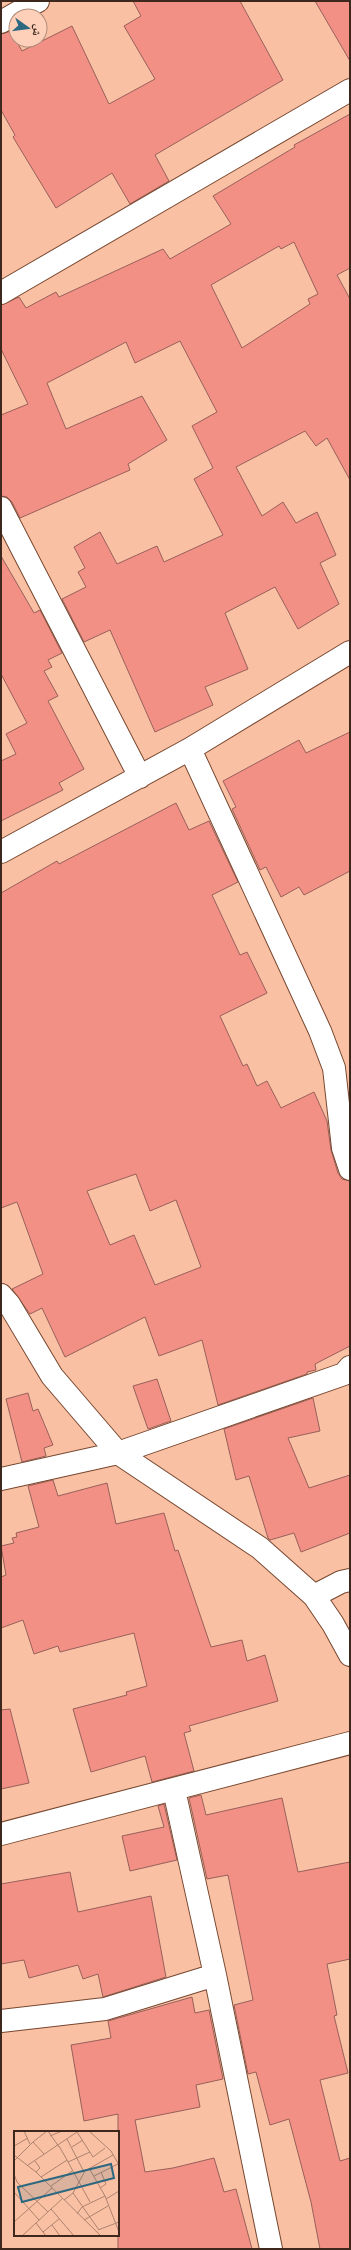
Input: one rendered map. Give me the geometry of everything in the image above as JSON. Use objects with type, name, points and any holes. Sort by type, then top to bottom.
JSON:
[{"type":"street","points":[[1,22],[38,1]]},
{"type":"street","points":[[1,293],[350,90]]},
{"type":"street","points":[[1,508],[140,777]]},
{"type":"street","points":[[1,852],[190,749],[350,652]]},
{"type":"street","points":[[190,749],[320,1031],[334,1068],[343,1148],[350,1168]]},
{"type":"street","points":[[1,1295],[9,1304],[52,1376],[118,1453],[260,1548],[314,1596],[333,1624],[350,1655]]},
{"type":"street","points":[[1,1479],[118,1453],[344,1374],[350,1367]]},
{"type":"street","points":[[314,1596],[341,1582],[350,1580]]},
{"type":"street","points":[[1,1834],[350,1743]]},
{"type":"street","points":[[174,1790],[215,1975],[271,2249]]},
{"type":"street","points":[[1,2021],[105,2008],[215,1975]]},
{"type":"building","points":[[133,1],[240,1],[283,80],[155,155],[169,181],[130,204],[112,173],[56,208],[13,137],[15,135],[1,110],[1,34],[8,32],[8,48],[20,48],[22,51],[28,48],[48,48],[48,38],[72,26],[109,104],[155,79],[124,26],[141,16]]},
{"type":"building","points":[[315,1],[350,1],[350,61]]},
{"type":"building","points":[[350,114],[350,268],[337,275],[350,299],[350,480],[327,438],[316,446],[305,431],[236,467],[262,516],[283,502],[296,523],[317,512],[336,555],[320,563],[339,604],[298,629],[275,587],[225,613],[248,669],[205,687],[213,705],[155,732],[110,630],[84,642],[62,599],[86,587],[78,572],[85,568],[74,547],[100,532],[117,564],[157,546],[164,562],[223,535],[194,479],[213,468],[192,426],[217,412],[180,341],[135,363],[126,342],[47,383],[66,429],[142,396],[167,440],[128,464],[130,470],[20,518],[12,502],[7,497],[1,496],[1,415],[28,404],[1,349],[1,305],[19,297],[26,308],[56,292],[59,297],[163,249],[170,259],[231,224],[213,196],[295,147],[294,145]],"holes":[[[294,242],[318,294],[308,299],[310,304],[242,348],[211,285],[279,246],[281,249]]]},
{"type":"building","points":[[1,556],[34,613],[40,610],[62,653],[48,660],[52,667],[44,671],[58,696],[48,701],[84,769],[59,783],[63,790],[1,821],[1,761],[16,754],[6,734],[27,723],[1,674]]},
{"type":"building","points":[[350,732],[350,871],[304,895],[299,887],[281,897],[266,867],[260,870],[232,809],[236,807],[223,781],[299,740],[306,753]]},
{"type":"building","points":[[176,803],[189,830],[209,821],[238,882],[212,895],[240,955],[247,952],[267,993],[220,1016],[243,1066],[247,1064],[257,1086],[267,1081],[281,1108],[314,1092],[327,1121],[331,1150],[338,1173],[342,1179],[350,1181],[350,1346],[315,1364],[316,1370],[218,1405],[202,1340],[159,1356],[145,1317],[65,1357],[42,1308],[30,1314],[12,1289],[43,1274],[17,1202],[1,1208],[1,893],[57,861],[59,864]],"holes":[[[136,1174],[150,1211],[176,1200],[201,1267],[155,1285],[134,1235],[110,1245],[87,1191]]]},
{"type":"building","points":[[157,1379],[171,1421],[148,1429],[133,1386]]},
{"type":"building","points":[[28,1393],[33,1411],[38,1409],[53,1445],[44,1448],[46,1456],[22,1462],[6,1399]]},
{"type":"building","points":[[313,1398],[320,1431],[288,1438],[309,1488],[350,1475],[350,1533],[301,1552],[294,1533],[270,1540],[268,1538],[249,1476],[236,1480],[224,1429]]},
{"type":"building","points":[[53,1480],[58,1496],[107,1483],[116,1524],[164,1513],[175,1551],[178,1550],[211,1647],[242,1640],[247,1661],[265,1655],[278,1701],[189,1726],[191,1731],[184,1733],[194,1771],[152,1782],[145,1756],[91,1772],[73,1709],[127,1695],[126,1692],[147,1686],[134,1633],[60,1652],[58,1646],[34,1654],[23,1620],[1,1628],[1,1577],[6,1575],[1,1546],[14,1543],[12,1538],[17,1537],[16,1533],[39,1527],[28,1486]]},
{"type":"building","points":[[10,1709],[29,1783],[1,1789],[1,1710]]},
{"type":"building","points":[[201,1795],[206,1815],[282,1798],[298,1872],[350,1862],[350,1959],[327,1964],[337,2015],[334,2016],[348,2073],[320,2080],[340,2161],[350,2158],[350,2249],[320,2249],[311,2202],[289,2119],[270,2125],[256,2072],[248,2074],[234,2005],[253,2000],[228,1875],[207,1879],[189,1798]]},
{"type":"building","points":[[164,1804],[177,1860],[130,1871],[122,1836],[164,1827],[158,1806]]},
{"type":"building","points":[[70,1872],[78,1912],[151,1896],[166,1977],[103,1997],[98,1974],[83,1979],[78,1965],[29,1978],[24,1960],[1,1964],[1,1884]]},
{"type":"building","points":[[192,1997],[195,2013],[209,2010],[223,2079],[196,2085],[200,2107],[135,2120],[145,2172],[173,2168],[214,2158],[224,2192],[236,2189],[252,2249],[118,2249],[118,2114],[84,2121],[71,2045],[111,2038],[108,2021]]}]
